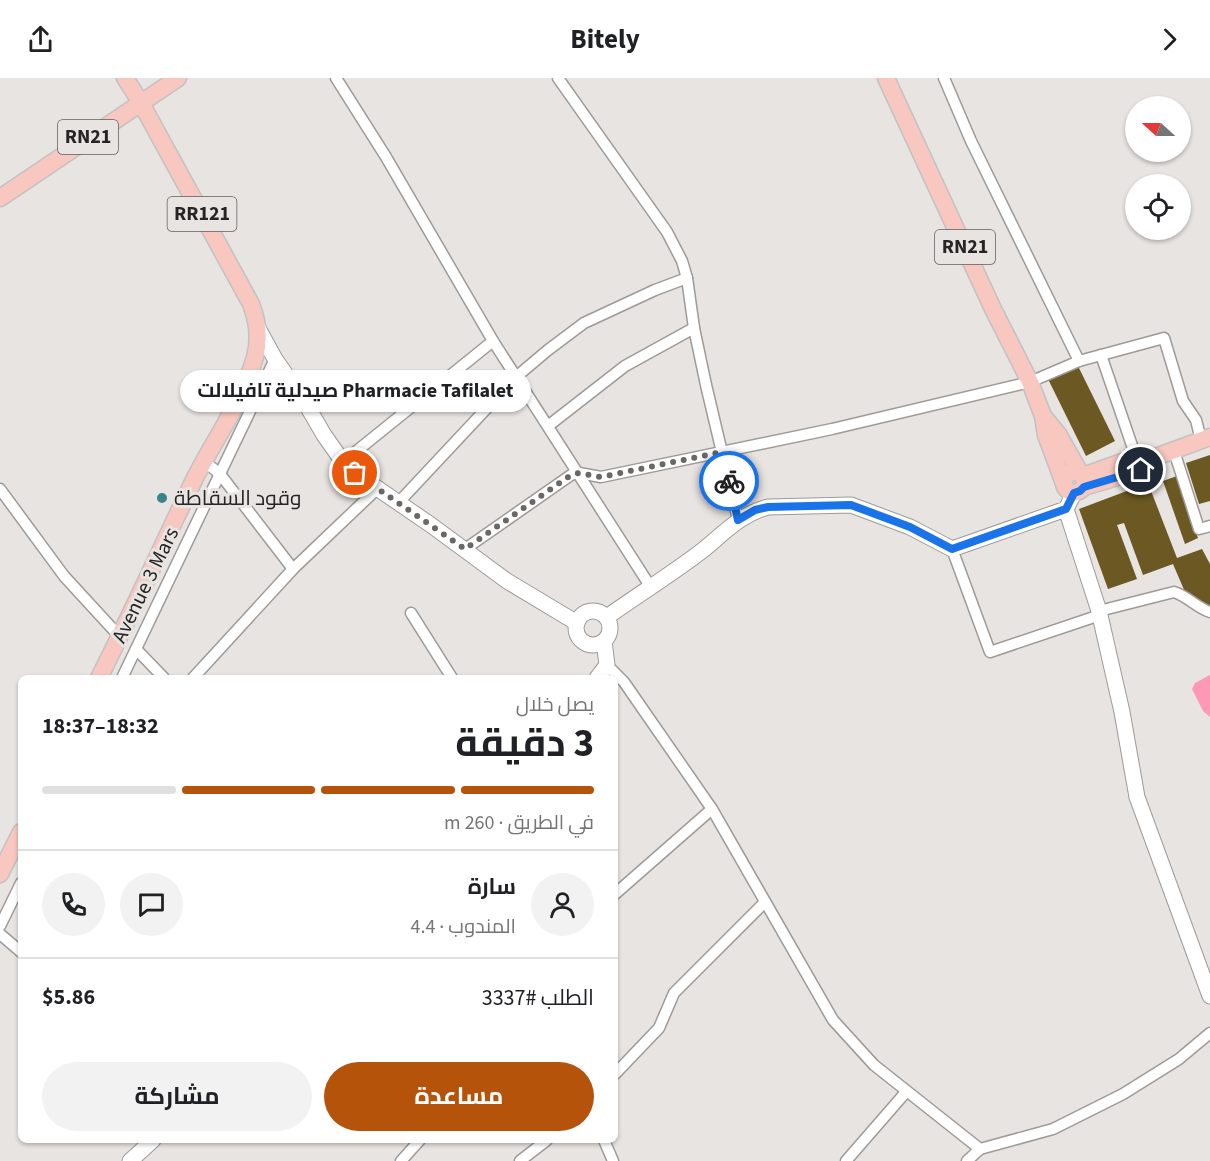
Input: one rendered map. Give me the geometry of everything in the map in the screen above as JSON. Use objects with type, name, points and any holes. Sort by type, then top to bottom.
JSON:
[{"type":"main road","name":"RR121","points":[[124,78],[141,103],[237,278],[254,313],[258,328]]},
{"type":"main road","name":"RN21","points":[[0,198],[178,78]]},
{"type":"main road","name":"RN21","points":[[886,78],[993,309],[1030,382],[1043,416],[1046,435],[1077,482]]},
{"type":"main road","name":"Avenue 3 Mars","points":[[101,675],[204,461],[244,387],[255,359],[258,328]]},
{"type":"main road","points":[[1077,482],[1143,462],[1206,438]]},
{"type":"main road","points":[[0,874],[18,838]]},
{"type":"street","points":[[336,78],[386,157],[493,341],[651,586]]},
{"type":"street","points":[[558,78],[668,232],[682,261],[687,278],[694,328],[738,520]]},
{"type":"street","points":[[944,78],[971,141],[1079,362]]},
{"type":"street","points":[[399,502],[516,377],[548,350],[585,323],[655,290],[687,278]]},
{"type":"street","points":[[258,328],[275,359],[343,462],[355,473],[399,502],[507,581],[577,623]]},
{"type":"street","points":[[548,426],[625,366],[694,328]]},
{"type":"street","points":[[465,549],[566,477],[579,473],[601,477],[832,429],[1030,382],[1079,362],[1164,338],[1182,401],[1206,438]]},
{"type":"street","points":[[343,462],[493,341]]},
{"type":"street","points":[[1101,355],[1143,462]]},
{"type":"street","points":[[123,675],[275,359]]},
{"type":"street","points":[[1174,451],[1199,529],[1210,526]]},
{"type":"street","points":[[204,461],[219,474],[293,569]]},
{"type":"street","points":[[1077,482],[1066,509],[1100,613],[1122,712],[1137,797],[1210,996]]},
{"type":"street","points":[[0,489],[64,576],[120,637]]},
{"type":"street","points":[[196,675],[293,569],[378,489]]},
{"type":"street","points":[[607,617],[703,550],[738,520],[755,510],[768,507],[851,505],[910,527],[952,549],[990,652],[1167,592],[1181,594],[1193,604],[1210,612]]},
{"type":"street","points":[[952,549],[1066,509]]},
{"type":"street","points":[[590,610],[607,617],[610,627],[608,638],[594,645],[583,642],[577,633],[577,623],[584,613],[590,610]]},
{"type":"street","points":[[411,613],[450,675]]},
{"type":"street","points":[[604,641],[607,665],[617,675]]},
{"type":"street","points":[[136,649],[161,675]]},
{"type":"street","points":[[599,675],[607,665]]},
{"type":"street","points":[[618,676],[712,809],[833,1020],[874,1065],[980,1149]]},
{"type":"street","points":[[618,891],[712,809]]},
{"type":"street","points":[[0,926],[18,889]]},
{"type":"street","points":[[618,1071],[659,1028],[674,993],[765,902]]},
{"type":"street","points":[[0,934],[18,949]]},
{"type":"street","points":[[966,1161],[980,1149],[1053,1129],[1123,1094],[1179,1059],[1210,1033]]},
{"type":"street","points":[[846,1161],[906,1092]]},
{"type":"street","points":[[130,1161],[150,1143]]},
{"type":"street","points":[[401,1161],[417,1143]]},
{"type":"street","points":[[520,1161],[543,1143]]},
{"type":"street","points":[[605,1143],[613,1161]]},
{"type":"shaded area","points":[[1210,675],[1210,717],[1203,711],[1192,689],[1195,683]]},
{"type":"building","points":[[1077,364],[1115,441],[1086,456],[1048,379]]},
{"type":"building","points":[[1210,455],[1210,501],[1199,504],[1186,463]]},
{"type":"building","points":[[1177,476],[1198,538],[1185,544],[1163,481]]},
{"type":"building","points":[[1148,483],[1177,558],[1202,549],[1210,564],[1210,605],[1205,606],[1204,603],[1185,592],[1173,564],[1143,575],[1124,523],[1117,525],[1137,579],[1108,589],[1079,509]]},
{"type":"way so far","points":[[355,473],[465,549],[571,475],[579,473],[601,477],[722,452],[729,481]]},
{"type":"place","name":"Pharmacie Tafilalet صيدلية تافيلالت","points":[[355,473]]},
{"type":"place","name":"وقود السقاطة","points":[[162,498]]},
{"type":"route","points":[[729,481],[738,520],[755,510],[768,507],[851,505],[910,527],[952,549],[1066,509],[1074,493],[1084,487],[1141,470]]}]
